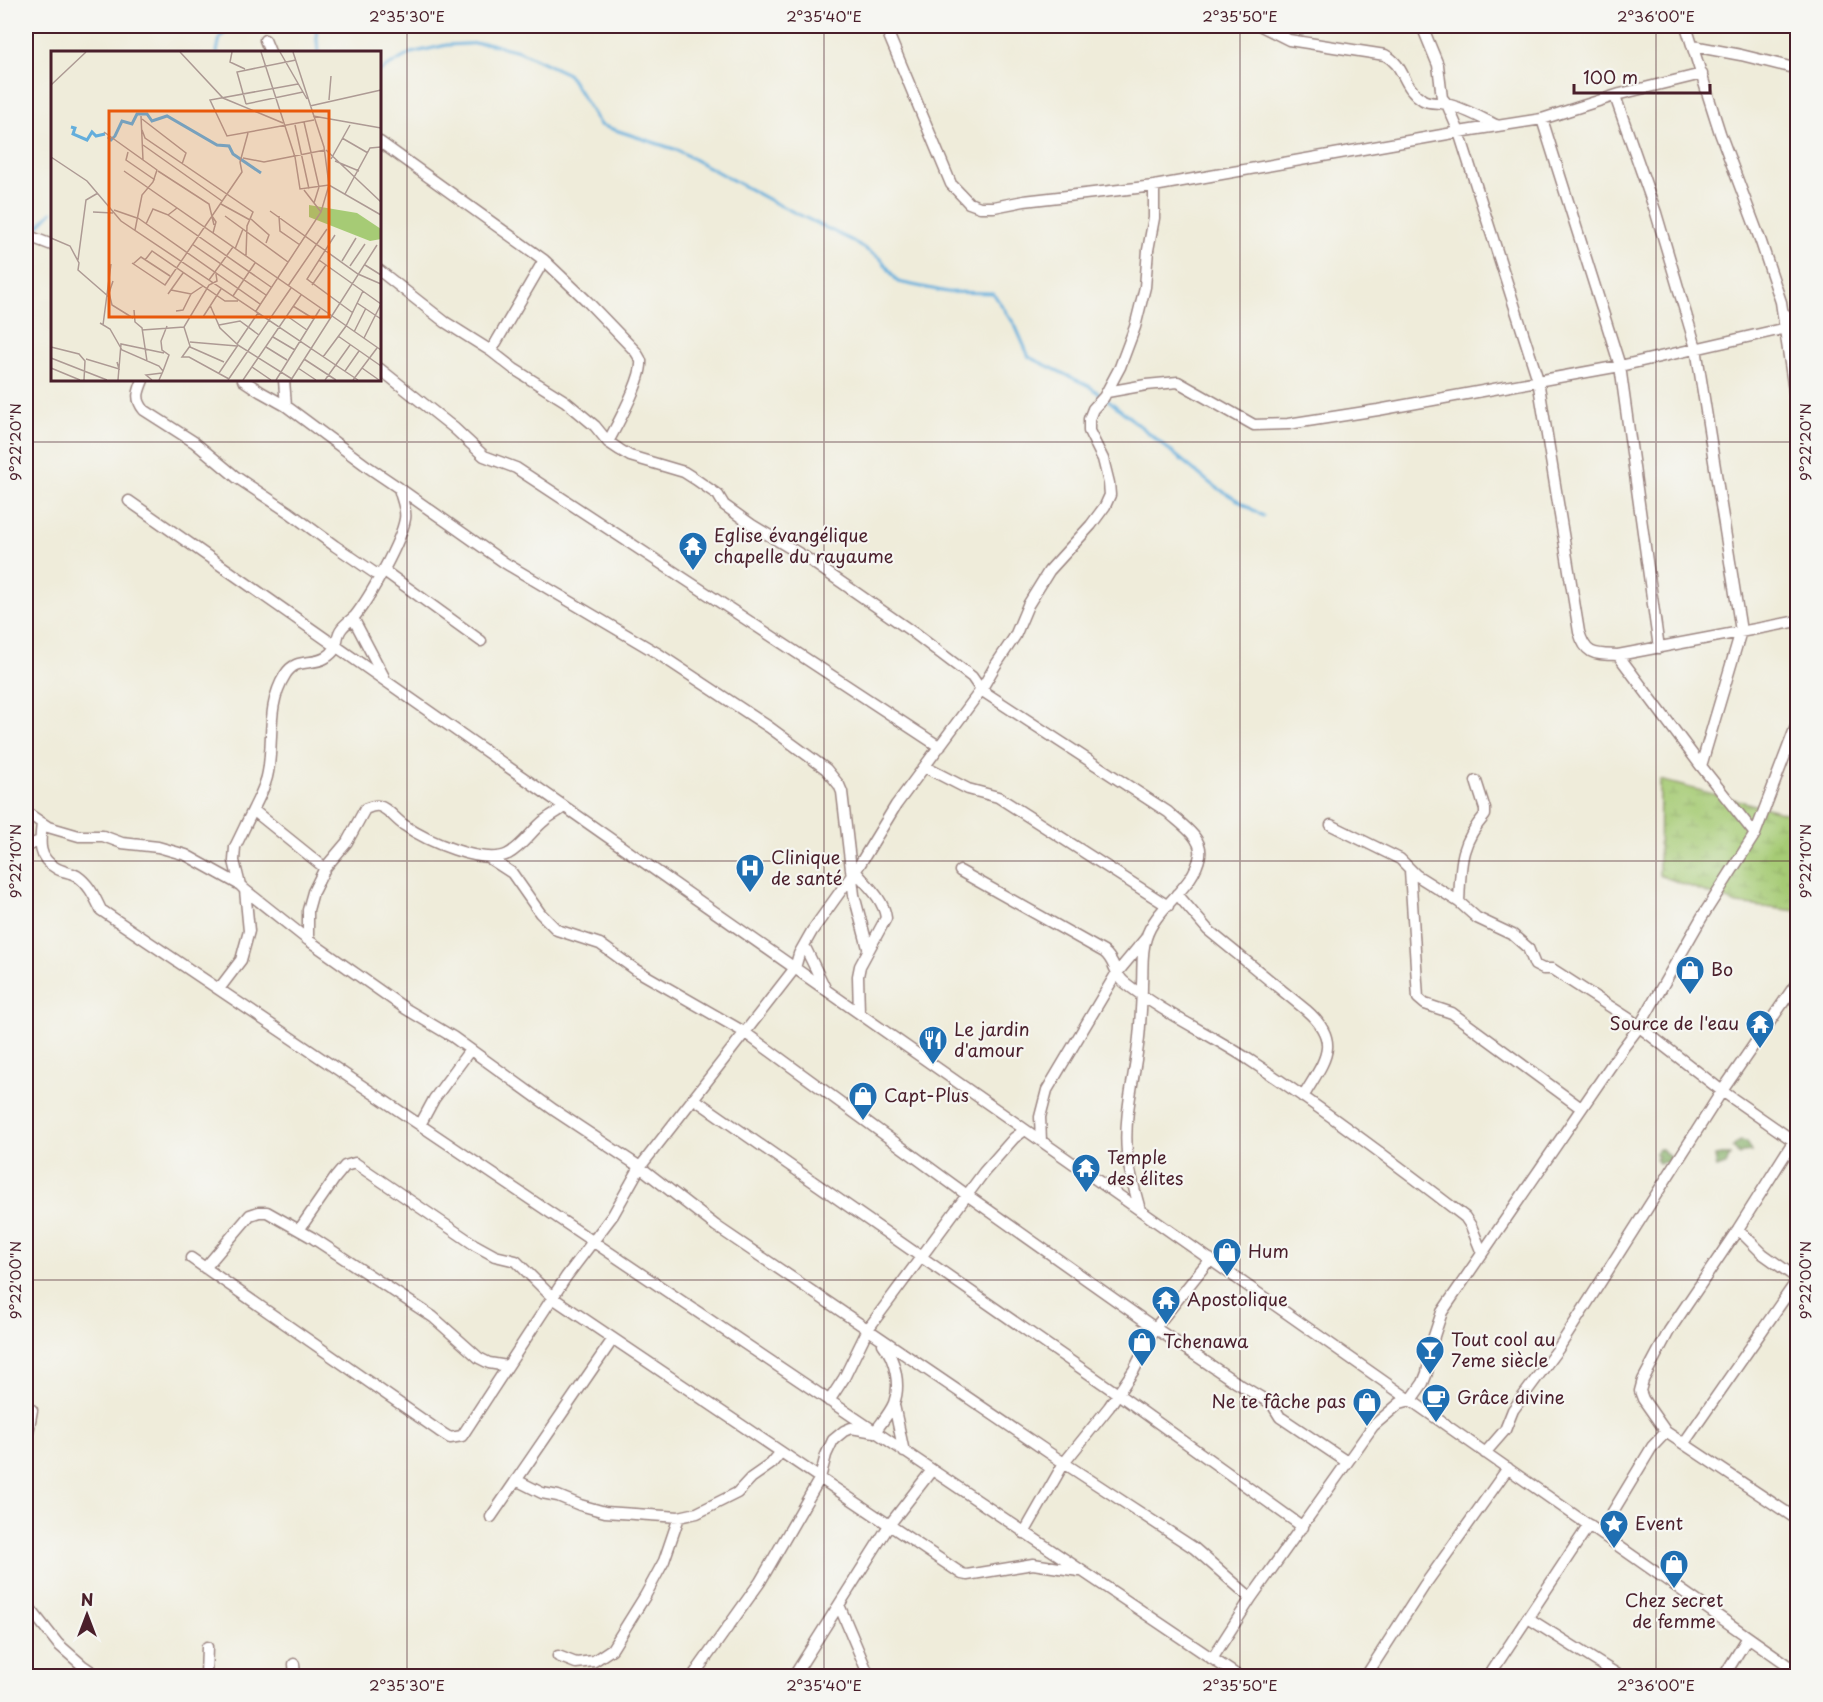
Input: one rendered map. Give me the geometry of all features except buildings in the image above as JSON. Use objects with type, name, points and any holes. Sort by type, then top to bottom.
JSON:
[{"type":"street","points":[[885,26],[951,184],[969,203],[980,207],[1154,186],[1542,119],[1615,96],[1702,74]]},
{"type":"street","points":[[1261,26],[1289,40],[1385,55],[1396,60],[1410,90],[1426,101],[1447,104],[1498,126]]},
{"type":"street","points":[[1422,26],[1438,64],[1442,98],[1459,132],[1538,380],[1583,645],[1596,654],[1618,655],[1797,621]]},
{"type":"street","points":[[1686,26],[1720,133],[1761,243],[1783,311],[1797,418]]},
{"type":"street","points":[[265,39],[270,51]]},
{"type":"street","points":[[1693,46],[1797,69]]},
{"type":"street","points":[[1615,96],[1656,213],[1696,348],[1741,631],[1701,766]]},
{"type":"street","points":[[1542,119],[1620,366],[1659,648]]},
{"type":"street","points":[[381,143],[544,260],[636,352],[641,360],[638,377],[608,442]]},
{"type":"street","points":[[191,1257],[450,1438],[462,1436],[566,1277],[613,1215],[640,1167],[795,968],[804,945],[896,805],[981,690],[1015,636],[1028,605],[1049,571],[1105,506],[1110,495],[1109,483],[1103,459],[1089,431],[1089,419],[1120,367],[1135,327],[1145,287],[1148,250],[1154,218],[1154,186]]},
{"type":"street","points":[[26,235],[51,245]]},
{"type":"street","points":[[491,351],[544,260]]},
{"type":"street","points":[[381,272],[445,322],[565,401],[595,426],[608,442],[630,456],[684,472],[695,478],[718,495],[724,505],[752,525],[805,557],[914,633],[972,676],[981,690],[1168,812],[1199,843],[1200,854],[1191,875],[1168,906],[1161,910],[1146,938],[1116,974],[1047,1090],[1040,1117],[1041,1141]]},
{"type":"street","points":[[1783,311],[1797,330]]},
{"type":"street","points":[[1107,392],[1178,382],[1254,425],[1288,424],[1620,366],[1786,328]]},
{"type":"street","points":[[381,370],[454,428],[484,456],[516,468],[940,747]]},
{"type":"street","points":[[143,381],[137,398],[144,410],[194,442],[237,477],[335,546],[381,573],[481,641]]},
{"type":"street","points":[[244,381],[285,406],[505,563],[657,653],[770,727],[826,769],[842,792],[854,895],[868,948]]},
{"type":"street","points":[[284,381],[285,406]]},
{"type":"street","points":[[219,989],[241,960],[249,931],[234,853],[268,773],[272,708],[276,692],[285,674],[297,663],[324,659],[337,648],[341,629],[353,618],[395,547],[406,517],[399,488]]},
{"type":"street","points":[[129,501],[1797,1672]]},
{"type":"street","points":[[353,618],[377,668],[387,682]]},
{"type":"street","points":[[1618,655],[1755,834]]},
{"type":"street","points":[[1212,1659],[1251,1598],[1372,1426],[1400,1403],[1411,1400],[1423,1383],[1442,1312],[1626,1042],[1639,1027],[1702,917],[1755,834],[1797,721]]},
{"type":"street","points":[[925,767],[968,789],[998,797],[1168,906]]},
{"type":"street","points":[[1459,902],[1464,848],[1485,815],[1476,781]]},
{"type":"street","points":[[308,940],[310,902],[325,868],[347,842],[365,809],[380,806],[390,812],[401,824],[435,842],[489,858],[512,873],[540,913],[557,930],[600,944],[636,970],[744,1032],[967,1195],[1155,1328],[1272,1404],[1280,1417],[1347,1462]]},
{"type":"street","points":[[489,858],[508,854],[545,820],[564,807]]},
{"type":"street","points":[[253,810],[325,868]]},
{"type":"street","points":[[26,812],[48,827],[79,836],[102,836],[122,843],[158,847],[186,855],[242,888],[308,940],[640,1167],[716,1226],[1064,1463],[1194,1548],[1251,1598]]},
{"type":"street","points":[[42,823],[40,841],[42,856],[56,868],[77,876],[92,891],[101,910],[1235,1676]]},
{"type":"street","points":[[1331,825],[1400,859],[1416,875],[1459,902],[1484,922],[1513,934],[1524,943],[1535,966],[1552,969],[1611,1006],[1722,1091],[1796,1140],[1669,1331],[1643,1380],[1640,1391],[1666,1432],[1797,1520]]},
{"type":"street","points":[[26,846],[40,841]]},
{"type":"street","points":[[1410,870],[1418,998],[1425,1004],[1452,1014],[1581,1108]]},
{"type":"street","points":[[960,871],[1104,952],[1112,961],[1116,974],[1121,980],[1251,1061],[1384,1155],[1465,1217],[1482,1253]]},
{"type":"street","points":[[853,873],[874,893],[885,910],[886,918],[868,948],[858,976],[859,1014]]},
{"type":"street","points":[[1177,894],[1208,930],[1317,1019],[1325,1031],[1328,1045],[1325,1059],[1303,1097]]},
{"type":"street","points":[[1140,1210],[1127,1152],[1128,1116],[1140,1034],[1143,955],[1146,938]]},
{"type":"street","points":[[804,945],[827,991]]},
{"type":"street","points":[[1485,1453],[1505,1430],[1514,1410],[1558,1349],[1722,1091],[1797,981]]},
{"type":"street","points":[[420,1125],[434,1099],[470,1050]]},
{"type":"street","points":[[693,1098],[1118,1394],[1303,1527]]},
{"type":"street","points":[[829,1401],[921,1258],[1004,1149],[1025,1130]]},
{"type":"street","points":[[299,1230],[334,1178],[345,1166],[356,1163],[475,1245],[495,1256],[516,1261],[553,1298],[962,1574],[968,1575],[1033,1564],[1082,1572]]},
{"type":"street","points":[[205,1268],[250,1215],[267,1212],[299,1230],[433,1317],[479,1358],[489,1363],[507,1366]]},
{"type":"street","points":[[1684,1443],[1797,1279],[1763,1254],[1738,1229]]},
{"type":"street","points":[[1024,1533],[1064,1463],[1134,1370],[1155,1328],[1210,1259]]},
{"type":"street","points":[[872,1332],[890,1352],[897,1384],[894,1405],[904,1452]]},
{"type":"street","points":[[491,1517],[613,1339]]},
{"type":"street","points":[[875,1432],[894,1405]]},
{"type":"street","points":[[26,1444],[32,1410]]},
{"type":"street","points":[[693,1677],[760,1582],[820,1478],[825,1455],[833,1440],[851,1428],[875,1432]]},
{"type":"street","points":[[1600,1533],[1652,1447],[1666,1432]]},
{"type":"street","points":[[516,1480],[542,1493],[605,1512],[679,1517],[697,1514],[737,1493],[751,1478],[771,1464],[781,1452]]},
{"type":"street","points":[[1366,1677],[1424,1586],[1508,1468]]},
{"type":"street","points":[[794,1677],[890,1524],[932,1470]]},
{"type":"street","points":[[1286,1515],[1312,1513]]},
{"type":"street","points":[[558,1656],[576,1663],[594,1661],[612,1649],[664,1561],[679,1517]]},
{"type":"street","points":[[1489,1677],[1589,1525]]},
{"type":"street","points":[[1033,1564],[1053,1552]]},
{"type":"street","points":[[26,1601],[58,1644],[98,1677]]},
{"type":"street","points":[[838,1605],[869,1677]]},
{"type":"street","points":[[1528,1618],[1620,1677]]},
{"type":"street","points":[[1724,1677],[1748,1637]]},
{"type":"street","points":[[206,1677],[207,1647]]},
{"type":"street","points":[[294,1664],[294,1677]]},
{"type":"green space","points":[[1660,780],[1797,816],[1797,911],[1737,904],[1659,875]]},
{"type":"green space","points":[[1740,1141],[1746,1142],[1751,1152],[1739,1155],[1733,1147]]},
{"type":"green space","points":[[1662,1149],[1671,1159],[1659,1163],[1656,1153]]},
{"type":"green space","points":[[1730,1155],[1726,1165],[1717,1168],[1715,1156]]},
{"type":"waterway","points":[[217,51],[220,37],[233,26]]},
{"type":"waterway","points":[[275,26],[316,28],[318,51]]},
{"type":"waterway","points":[[381,70],[411,53],[447,45],[486,43],[519,51],[568,74],[600,125],[677,150],[773,202],[851,240],[881,259],[898,282],[947,292],[993,293],[1015,325],[1029,357],[1089,386],[1101,395]]},
{"type":"waterway","points":[[31,234],[51,213]]},
{"type":"waterway","points":[[1107,399],[1211,484],[1263,516]]},
{"type":"place","name":"Eglise évangélique chapelle du rayaume","points":[[693,572]]},
{"type":"place","name":"Clinique de santé","points":[[750,894]]},
{"type":"place","name":"Bo","points":[[1690,996]]},
{"type":"place","name":"Source de l'eau","points":[[1760,1050]]},
{"type":"place","name":"Le jardin d'amour","points":[[933,1066]]},
{"type":"place","name":"Capt-Plus","points":[[863,1122]]},
{"type":"place","name":"Temple des élites","points":[[1086,1194]]},
{"type":"place","name":"Hum","points":[[1227,1278]]},
{"type":"place","name":"Apostolique","points":[[1166,1326]]},
{"type":"place","name":"Tchenawa","points":[[1142,1368]]},
{"type":"place","name":"Tout cool au 7eme siècle","points":[[1430,1376]]},
{"type":"place","name":"Grâce divine","points":[[1436,1424]]},
{"type":"place","name":"Ne te fâche pas","points":[[1367,1428]]},
{"type":"place","name":"Event","points":[[1614,1550]]},
{"type":"place","name":"Chez secret de femme","points":[[1674,1590]]}]
